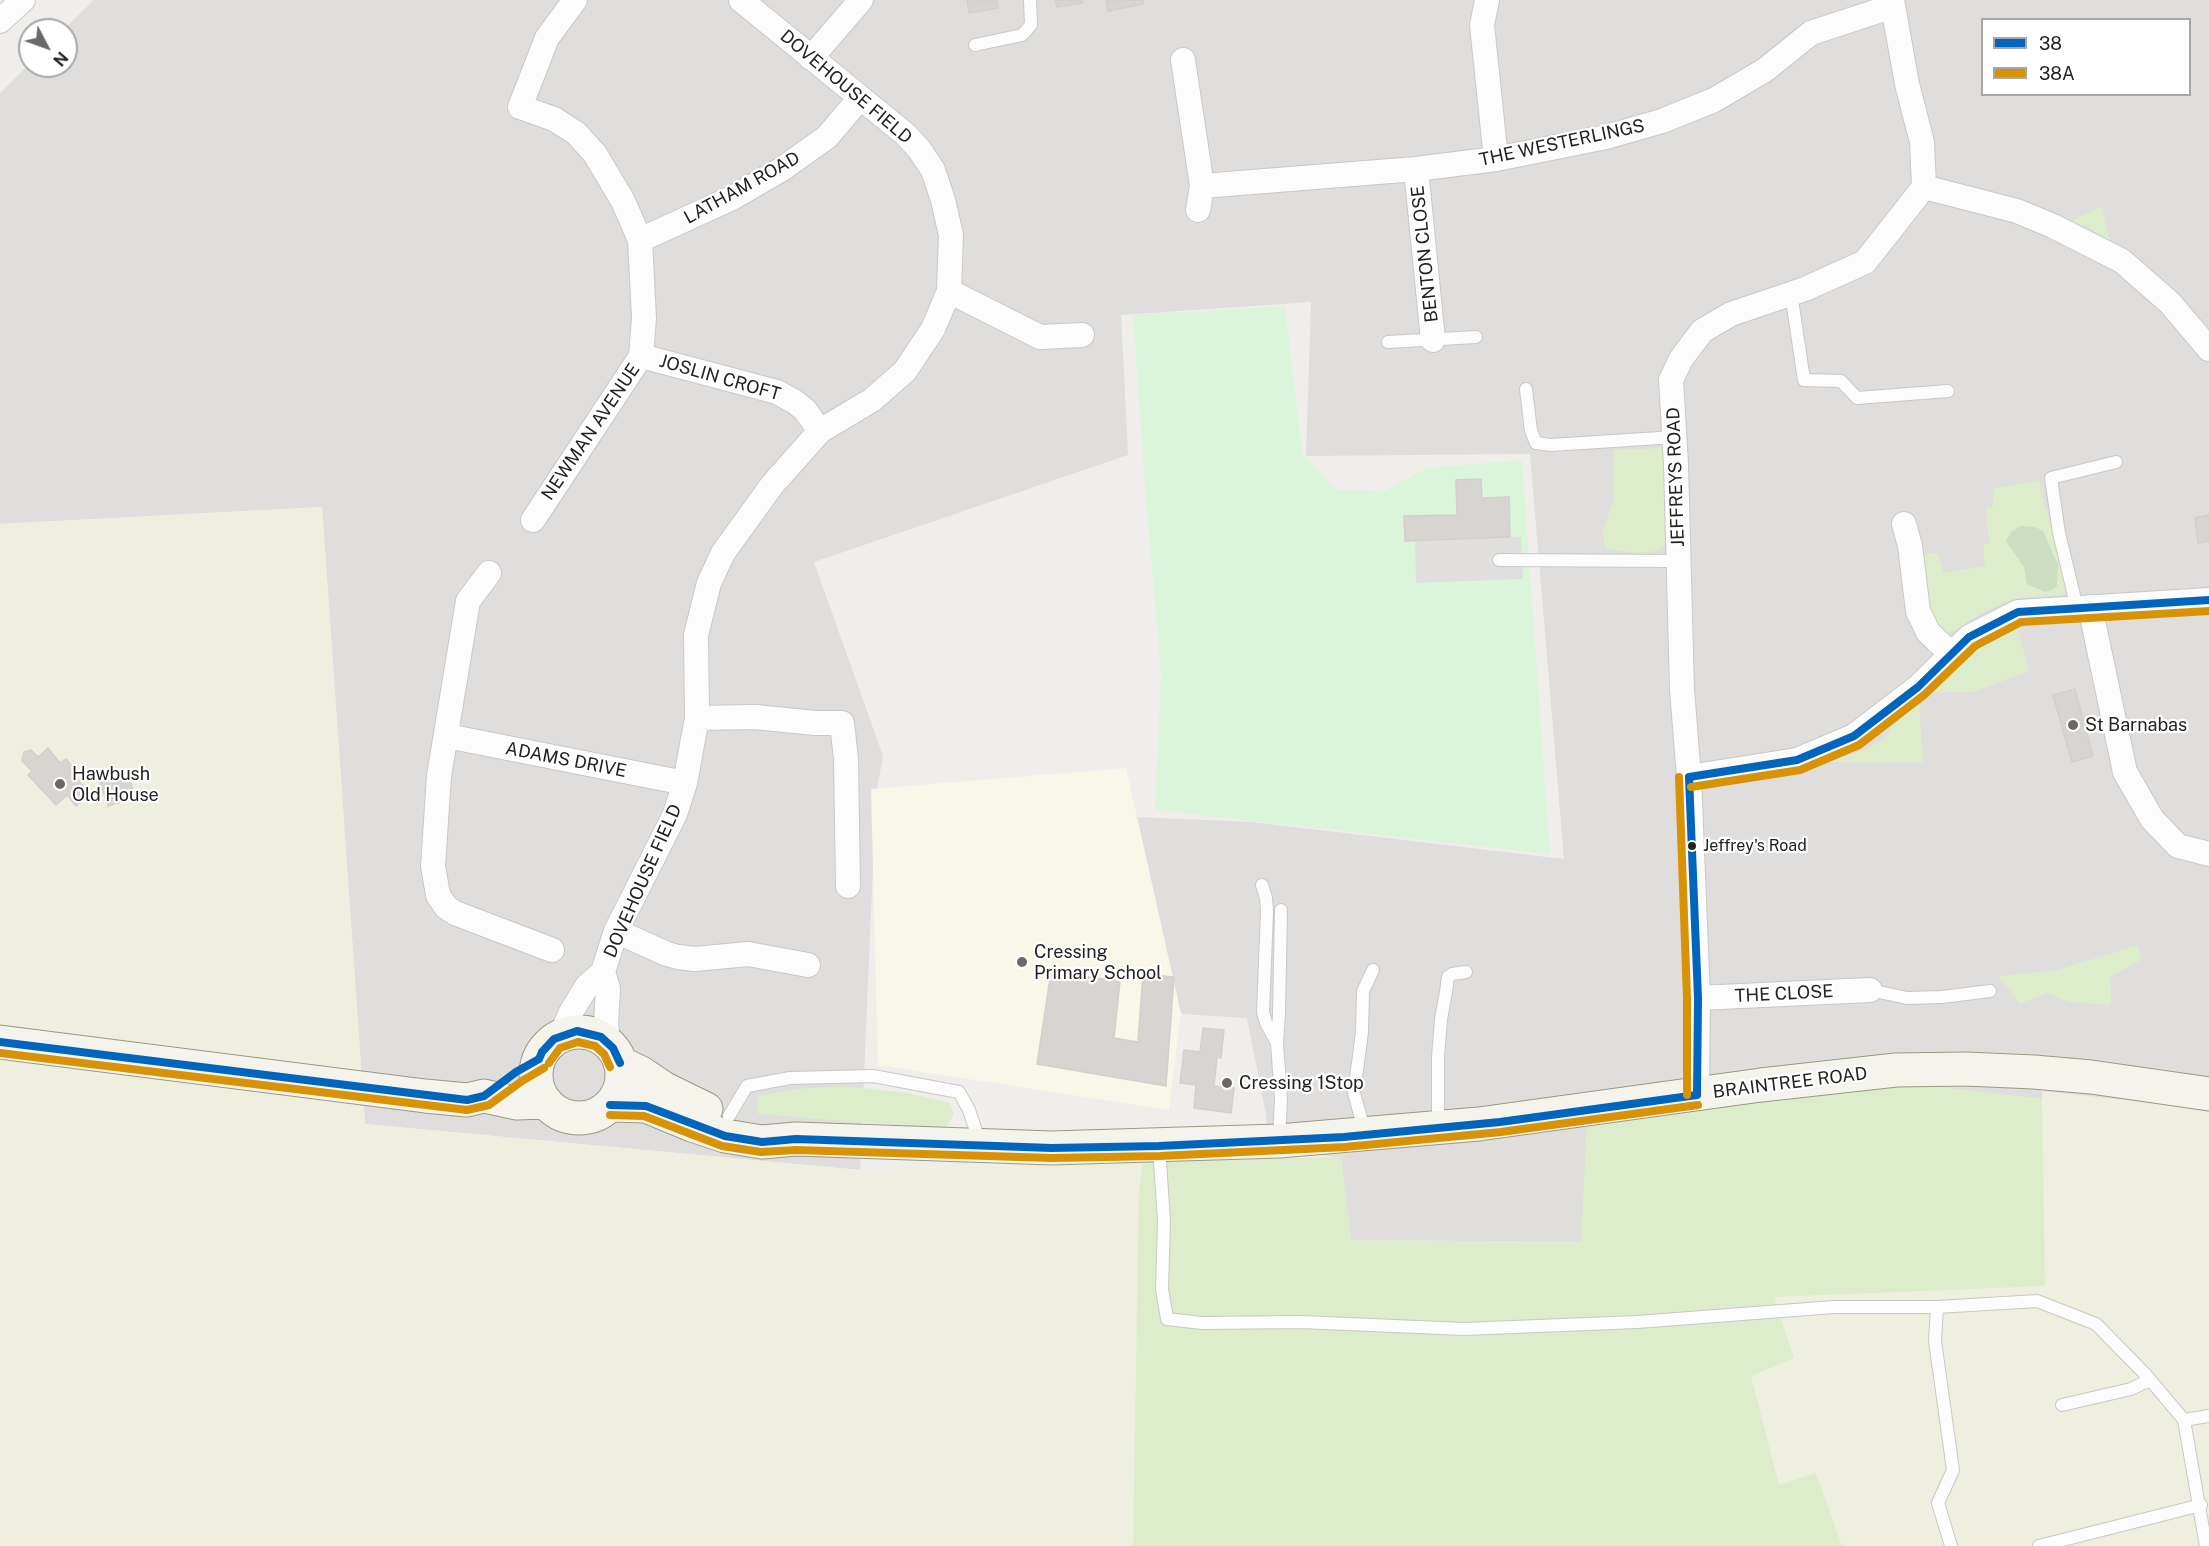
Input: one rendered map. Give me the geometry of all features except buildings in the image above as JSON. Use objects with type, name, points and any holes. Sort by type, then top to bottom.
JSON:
[{"type":"main road","points":[[0,1042],[467,1100],[484,1096],[516,1072],[539,1059],[548,1045],[561,1035],[577,1031],[594,1034],[614,1052],[622,1071],[620,1086],[610,1105],[598,1113],[577,1118],[557,1112],[546,1102],[537,1083],[539,1059]]},
{"type":"main road","name":"BRAINTREE ROAD","points":[[614,1052],[682,1098],[796,1139]]},
{"type":"main road","name":"BRAINTREE ROAD","points":[[610,1105],[646,1106],[725,1136],[762,1142],[796,1139],[1052,1148],[1159,1146],[1365,1135],[1500,1122],[1884,1071],[1929,1068],[2034,1072],[2091,1077],[2209,1094]]},
{"type":"main road","points":[[484,1096],[516,1103],[546,1102]]},
{"type":"street","points":[[0,21],[22,0]]},
{"type":"street","name":"NEWMAN AVENUE","points":[[532,520],[641,356],[644,318],[640,240],[617,192],[595,154],[576,133],[554,119],[520,107],[547,38],[574,0]]},
{"type":"street","name":"DOVEHOUSE FIELD","points":[[561,1035],[571,1012],[587,986],[603,972],[616,931],[675,814],[685,783],[698,718],[696,635],[709,583],[723,553],[772,485],[820,431],[872,400],[905,371],[933,329],[949,291],[951,235],[933,170],[919,149],[905,134],[741,0]]},
{"type":"street","points":[[811,58],[860,4],[861,0]]},
{"type":"street","points":[[1486,0],[1482,25],[1496,159]]},
{"type":"street","points":[[1892,3],[1907,84],[1922,142],[1924,187],[2017,211],[2122,261],[2170,303],[2209,349]]},
{"type":"street","name":"THE WESTERLINGS","points":[[1183,60],[1200,198],[1496,159],[1606,137],[1662,122],[1714,100],[1755,76],[1811,33],[1892,3]]},
{"type":"street","name":"LATHAM ROAD","points":[[640,240],[724,202],[782,169],[827,137],[860,98]]},
{"type":"street","name":"BENTON CLOSE","points":[[1416,169],[1433,340]]},
{"type":"street","name":"JEFFREYS ROAD","points":[[1697,1095],[1698,998],[1689,777],[1682,690],[1675,437],[1671,381],[1681,359],[1702,331],[1731,314],[1805,289],[1865,262],[1924,187]]},
{"type":"street","points":[[949,291],[1040,337],[1082,335]]},
{"type":"street","name":"JOSLIN CROFT","points":[[641,356],[777,392],[805,410],[820,431]]},
{"type":"street","points":[[1904,524],[1910,546],[1918,611],[1928,632],[1951,654]]},
{"type":"street","points":[[489,573],[468,601],[440,776],[433,866],[438,895],[446,907],[455,913],[552,950]]},
{"type":"street","points":[[1689,777],[1797,760],[1854,736],[1918,687],[1969,637],[2018,612],[2209,600]]},
{"type":"street","points":[[2084,607],[2125,772],[2152,819],[2178,846],[2209,854]]},
{"type":"street","points":[[698,718],[756,717],[815,723],[842,723],[846,759],[848,886]]},
{"type":"street","name":"ADAMS DRIVE","points":[[447,736],[685,783]]},
{"type":"street","points":[[616,931],[678,957],[695,959],[748,954],[808,965]]},
{"type":"street","name":"DOVEHOUSE FIELD","points":[[603,972],[608,989],[606,1024],[614,1052]]},
{"type":"street","name":"THE CLOSE","points":[[1698,998],[1870,990]]},
{"type":"lane","points":[[975,45],[1022,34],[1031,25],[1030,0]]},
{"type":"lane","points":[[1791,293],[1804,381],[1841,381],[1857,398],[1948,391]]},
{"type":"lane","points":[[1388,342],[1476,337]]},
{"type":"lane","points":[[1526,389],[1531,431],[1536,443],[1551,445],[1675,437]]},
{"type":"lane","points":[[2084,607],[2060,533],[2051,478],[2116,462]]},
{"type":"lane","points":[[1498,560],[1679,561]]},
{"type":"lane","points":[[1262,885],[1267,911],[1263,1012],[1277,1043]]},
{"type":"lane","points":[[1279,1141],[1281,1099],[1277,1043],[1280,1014],[1281,910]]},
{"type":"lane","points":[[1365,1135],[1354,1093],[1362,1032],[1363,991],[1373,970]]},
{"type":"lane","points":[[1438,1128],[1438,1057],[1448,978],[1452,974],[1466,972]]},
{"type":"lane","points":[[1870,990],[1907,998],[1990,991]]},
{"type":"lane","points":[[729,1116],[747,1086],[790,1078],[873,1076],[959,1092],[969,1110],[981,1147]]},
{"type":"lane","points":[[1159,1146],[1158,1160],[1164,1221],[1162,1289],[1167,1319],[1202,1323],[1301,1322],[1464,1329],[1637,1322],[1834,1308],[2037,1301],[2096,1324],[2150,1380],[2184,1420],[2206,1546]]},
{"type":"lane","points":[[1937,1306],[1935,1341],[1953,1470],[1938,1503],[1951,1546]]},
{"type":"lane","points":[[2062,1405],[2131,1389],[2150,1380]]},
{"type":"lane","points":[[2184,1420],[2209,1416]]},
{"type":"lane","points":[[2039,1546],[2200,1505]]},
{"type":"shaded area","points":[[94,0],[2209,0],[2209,1113],[2042,1099],[1908,1084],[1587,1126],[1582,1242],[1350,1240],[1341,1157],[1269,1151],[1266,1115],[1247,1018],[1181,1014],[1137,817],[1252,822],[1564,859],[1530,454],[1306,456],[1311,302],[1121,315],[1128,455],[814,562],[883,756],[876,794],[860,1170],[365,1124],[322,507],[0,524],[0,93],[18,75],[18,78],[78,78],[78,18],[75,18]]},
{"type":"shaded area","points":[[1521,537],[1523,579],[1416,583],[1415,541]]},
{"type":"shaded area","name":"Cressing Primary School","points":[[1126,768],[1181,1014],[1169,1110],[878,1065],[871,789]]},
{"type":"green space","points":[[2102,206],[2110,242],[2086,226],[2068,223]]},
{"type":"green space","points":[[1285,306],[1302,452],[1336,490],[1384,491],[1427,468],[1522,460],[1550,854],[1155,810],[1161,673],[1133,315]]},
{"type":"green space","points":[[1665,448],[1667,540],[1655,551],[1640,553],[1605,549],[1603,530],[1614,498],[1614,450]]},
{"type":"green space","points":[[2039,481],[2068,594],[2019,598],[2004,602],[1958,629],[1944,634],[1932,626],[1921,554],[1937,553],[1944,573],[1985,566],[1983,543],[1989,544],[1986,508],[1993,507],[1994,488]]},
{"type":"green space","points":[[322,507],[365,1124],[860,1170],[1143,1162],[1140,1177],[1133,1546],[0,1546],[0,524]]},
{"type":"green space","points":[[2021,526],[2035,527],[2043,531],[2058,565],[2055,588],[2045,592],[2027,584],[2024,567],[2006,541],[2012,531]]},
{"type":"green space","points":[[2017,626],[2029,671],[1973,692],[1933,692],[1982,644]]},
{"type":"green space","points":[[1919,701],[1923,762],[1827,762],[1864,750],[1883,740],[1897,721]]},
{"type":"green space","points":[[2138,945],[2141,960],[2110,977],[2111,1005],[2069,1002],[2047,993],[2020,1004],[1999,976],[2057,970]]},
{"type":"green space","points":[[1908,1084],[2042,1099],[2045,1286],[1774,1297],[1794,1358],[1751,1376],[1779,1485],[1816,1473],[1842,1546],[1133,1546],[1139,1193],[1143,1162],[1341,1157],[1351,1240],[1581,1242],[1587,1126]]},
{"type":"green space","points":[[845,1086],[908,1093],[950,1103],[954,1115],[944,1129],[758,1114],[758,1096],[797,1089]]},
{"type":"green space","points":[[2042,1091],[2209,1109],[2209,1546],[1842,1546],[1779,1486],[1751,1376],[1794,1358],[1774,1297],[2044,1286]]},
{"type":"transit line","name":"38","points":[[1689,777],[1797,760],[1854,736],[1918,687],[1969,637],[2018,612],[2209,600]]},
{"type":"transit line","name":"38A","points":[[1691,787],[1800,770],[1859,745],[1924,695],[1975,646],[2021,622],[2209,611]]},
{"type":"transit line","name":"38A","points":[[1679,777],[1687,998],[1687,1095]]},
{"type":"transit line","name":"38","points":[[1689,777],[1698,998],[1697,1095]]},
{"type":"transit line","name":"38","points":[[539,1059],[554,1039],[577,1031],[601,1037],[613,1048],[620,1063]]},
{"type":"transit line","name":"38","points":[[0,1042],[467,1100],[484,1096],[516,1072],[539,1059]]},
{"type":"transit line","name":"38A","points":[[549,1063],[560,1048],[578,1042],[595,1046],[604,1054],[610,1067]]},
{"type":"transit line","name":"38A","points":[[0,1053],[467,1110],[489,1105],[544,1068]]},
{"type":"transit line","name":"38","points":[[610,1105],[646,1106],[725,1136],[762,1142],[796,1139],[1052,1148],[1159,1146],[1344,1137],[1500,1122],[1697,1095]]},
{"type":"transit line","name":"38A","points":[[610,1115],[644,1116],[722,1146],[761,1152],[796,1150],[1052,1158],[1160,1156],[1345,1147],[1501,1132],[1698,1105]]},
{"type":"place","name":"St Barnabas","points":[[2073,725]]},
{"type":"place","name":"Hawbush Old House","points":[[60,784]]},
{"type":"place","name":"Jeffrey's Road","points":[[1692,846]]},
{"type":"place","name":"Cressing Primary School","points":[[1022,962]]},
{"type":"place","name":"Cressing 1Stop","points":[[1227,1083]]}]
